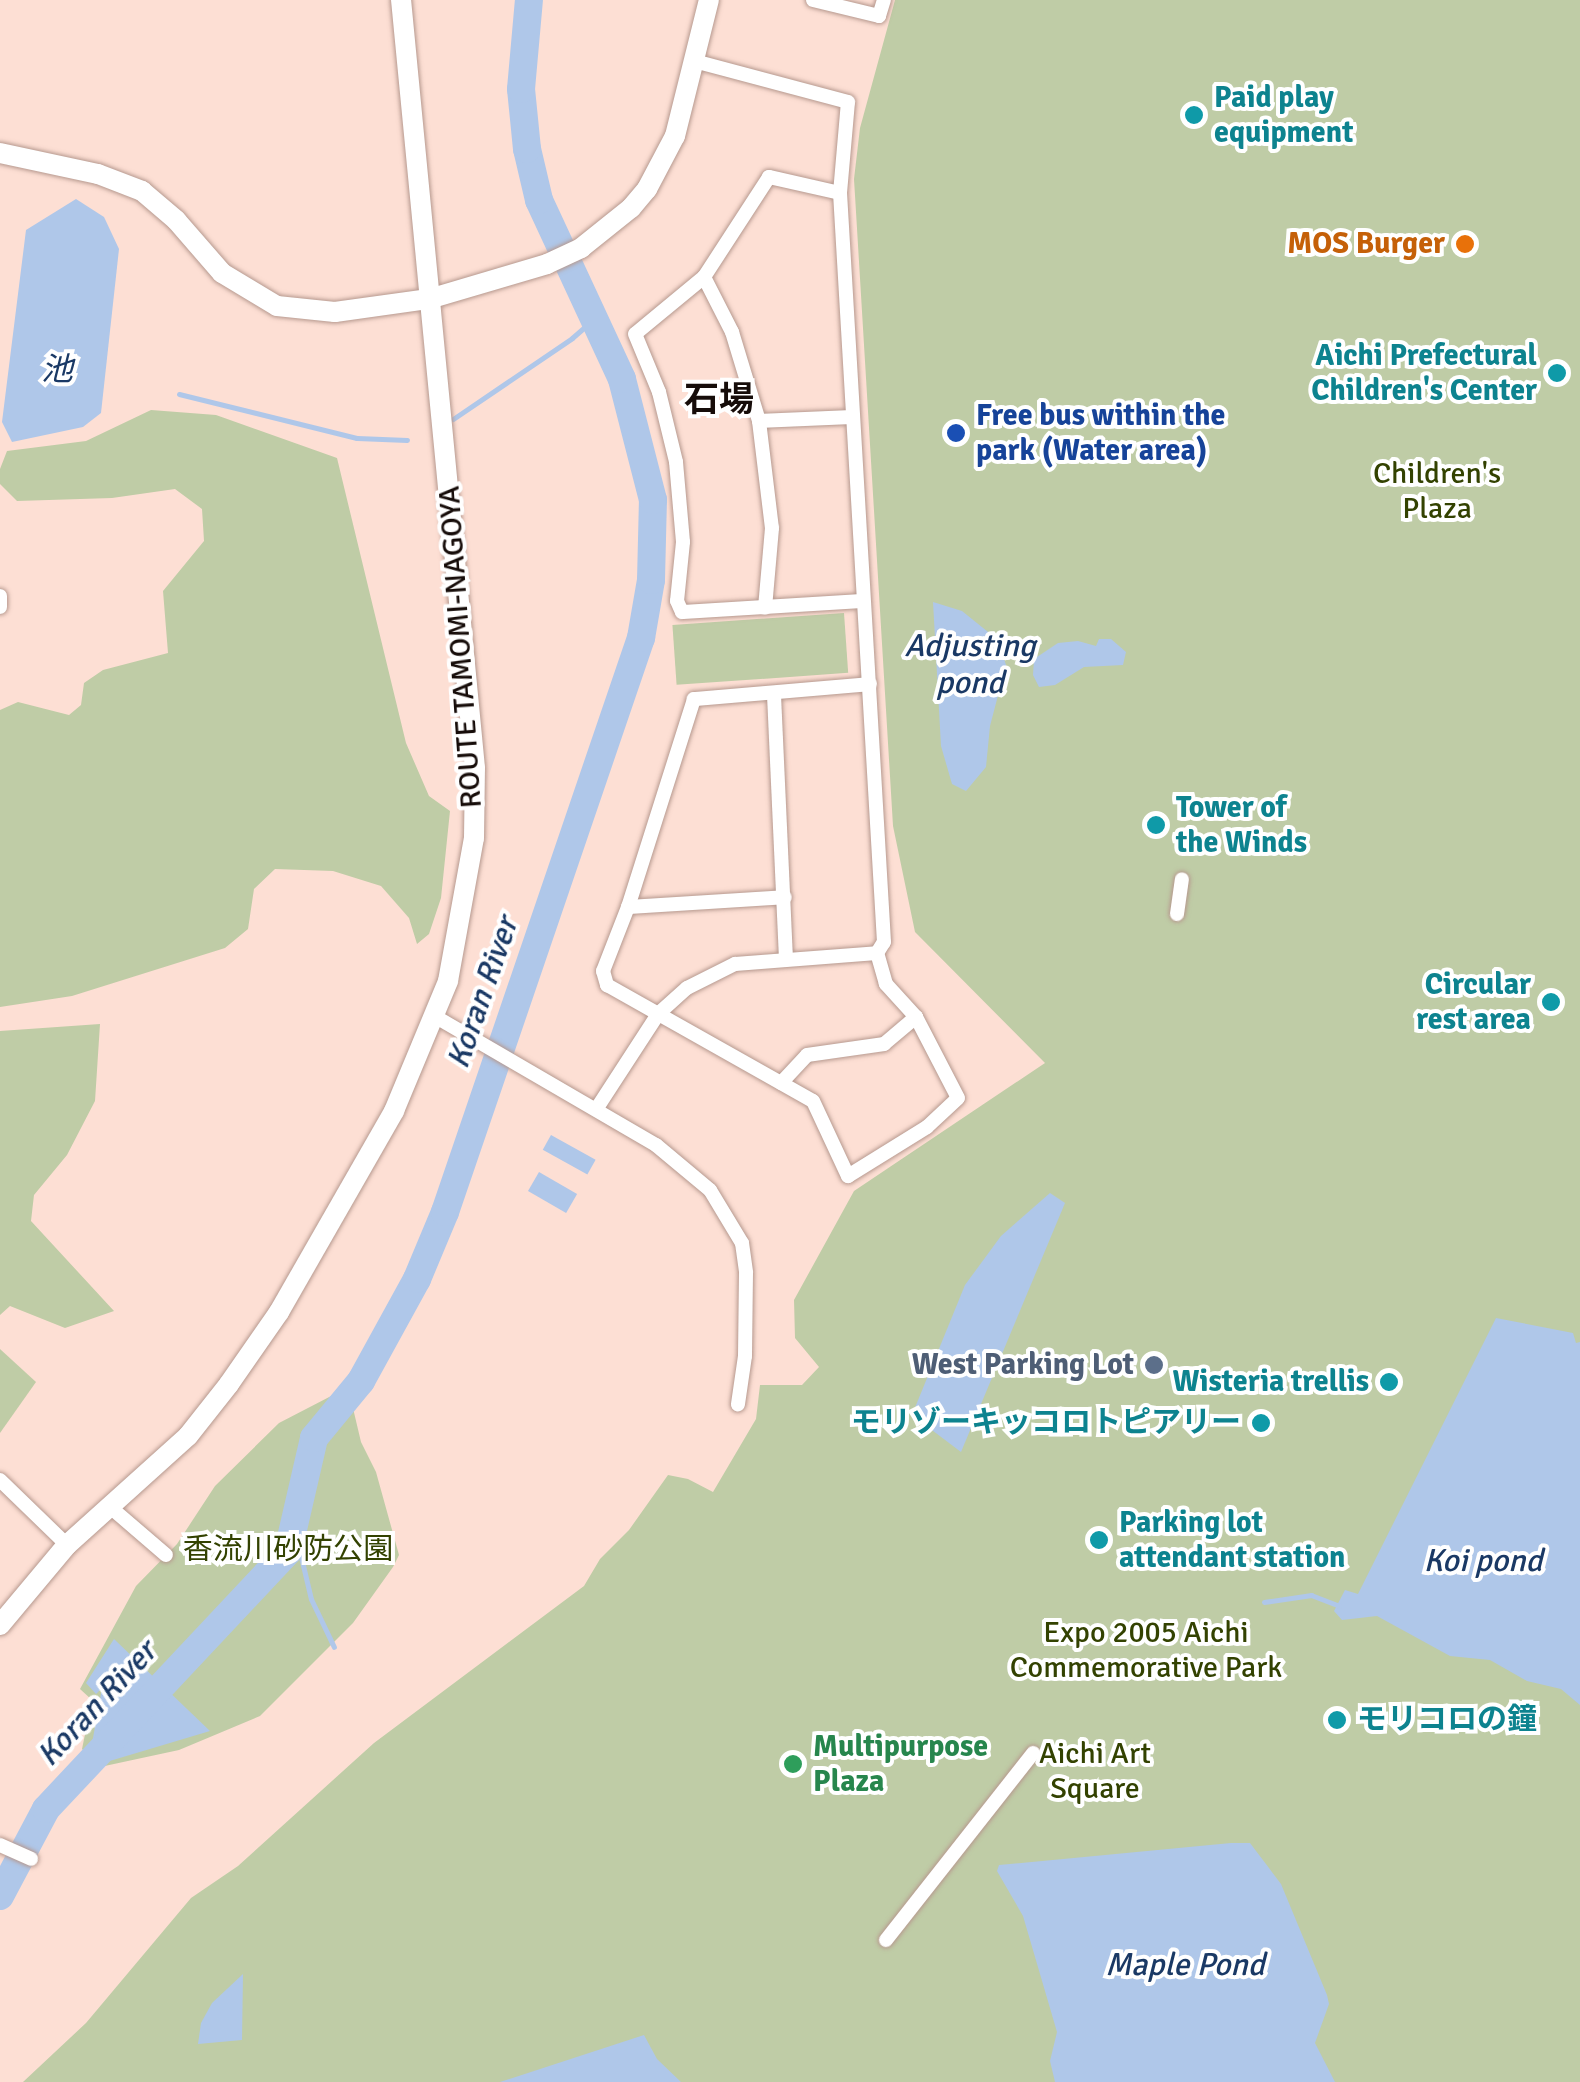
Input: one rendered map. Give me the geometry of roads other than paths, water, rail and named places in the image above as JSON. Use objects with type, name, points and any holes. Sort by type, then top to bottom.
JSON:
[{"type":"main road","name":"ROUTE TAMOMI-NAGOYA","points":[[0,1625],[67,1545],[188,1436],[279,1312],[394,1111],[436,1017],[465,908],[474,838],[474,768],[401,0]]},
{"type":"main road","points":[[0,152],[98,174],[142,191],[176,220],[222,273],[277,306],[335,312],[429,299],[548,264],[581,248],[631,208],[648,188],[674,136],[710,0]]},
{"type":"street","points":[[813,0],[879,16],[884,0]]},
{"type":"street","points":[[694,60],[848,102],[840,193],[850,417],[870,684],[884,942],[877,953],[886,984],[916,1017],[958,1098],[927,1127],[848,1176],[822,1113],[813,1101],[606,984],[603,971],[628,907],[694,699],[870,684]]},
{"type":"street","points":[[840,193],[769,177],[704,277],[636,334],[660,392],[676,462],[683,542],[677,601],[682,612],[863,601]]},
{"type":"street","points":[[704,277],[742,356],[759,421],[772,528],[764,608]]},
{"type":"street","points":[[759,421],[850,417]]},
{"type":"street","points":[[0,596],[0,607]]},
{"type":"street","points":[[774,695],[786,957]]},
{"type":"street","points":[[1177,914],[1182,879]]},
{"type":"street","points":[[628,907],[785,898]]},
{"type":"street","points":[[597,1108],[658,1014],[687,988],[735,964],[786,957],[877,953]]},
{"type":"street","points":[[436,1017],[597,1108],[687,1168],[710,1190],[742,1243],[747,1308],[738,1404]]},
{"type":"street","points":[[781,1083],[806,1055],[884,1044],[916,1017]]},
{"type":"street","points":[[0,1480],[67,1545]]},
{"type":"street","points":[[109,1506],[166,1556]]},
{"type":"street","points":[[886,1940],[1033,1753]]},
{"type":"street","points":[[3,1846],[31,1859]]},
{"type":"water","name":"池","points":[[76,199],[104,217],[119,249],[101,413],[83,427],[12,442],[2,422],[26,230]]},
{"type":"water","name":"Adjusting pond","points":[[933,602],[962,611],[998,640],[1006,665],[990,726],[986,767],[966,791],[952,784],[941,746]]},
{"type":"water","points":[[1099,639],[1111,639],[1126,652],[1123,665],[1084,667],[1055,685],[1039,687],[1033,675],[1034,659],[1058,643],[1078,641],[1096,646]]},
{"type":"water","points":[[551,1135],[596,1160],[587,1175],[543,1150]]},
{"type":"water","points":[[539,1172],[577,1194],[566,1213],[528,1191]]},
{"type":"water","points":[[1050,1193],[1065,1203],[961,1452],[912,1415],[965,1285],[1001,1236]]},
{"type":"water","name":"Koi pond","points":[[1496,1318],[1573,1333],[1576,1343],[1580,1342],[1580,1705],[1561,1689],[1527,1681],[1490,1660],[1450,1656],[1377,1616],[1342,1620],[1334,1611],[1345,1590],[1358,1594]]},
{"type":"water","points":[[114,1639],[210,1731],[103,1763],[91,1749],[102,1688],[96,1694],[86,1683]]},
{"type":"water","name":"Maple Pond","points":[[1250,1843],[1281,1884],[1327,1995],[1329,2004],[1315,2043],[1335,2082],[1055,2082],[1050,2061],[1057,2032],[1023,1916],[997,1871],[999,1865]]},
{"type":"water","points":[[243,1974],[242,2040],[198,2044],[201,2023],[212,2003]]},
{"type":"water","points":[[644,2035],[657,2059],[681,2082],[500,2082]]},
{"type":"waterway","name":"Koran River","points":[[0,1896],[46,1809],[288,1551],[314,1438],[361,1381],[417,1279],[445,1212],[641,638],[651,580],[653,500],[622,379],[539,200],[527,149],[521,89],[529,0]]},
{"type":"waterway","points":[[453,419],[572,338],[596,317]]},
{"type":"waterway","points":[[179,394],[357,438],[407,440]]},
{"type":"waterway","points":[[293,1523],[311,1599],[334,1647]]},
{"type":"waterway","points":[[1264,1602],[1311,1595],[1339,1606]]},
{"type":"place","name":"Paid play equipment","points":[[1194,115]]},
{"type":"place","name":"MOS Burger","points":[[1465,244]]},
{"type":"place","name":"Aichi Prefectural Children's Center","points":[[1557,373]]},
{"type":"place","name":"Free bus within the park (Water area)","points":[[956,433]]},
{"type":"place","name":"Tower of the Winds","points":[[1156,825]]},
{"type":"place","name":"Circular rest area","points":[[1551,1002]]},
{"type":"place","name":"West Parking Lot","points":[[1154,1365]]},
{"type":"place","name":"Wisteria trellis","points":[[1389,1382]]},
{"type":"place","name":"モリゾーキッコロトピアリー","points":[[1261,1423]]},
{"type":"place","name":"Parking lot attendant station","points":[[1099,1540]]},
{"type":"place","name":"モリコロの鐘","points":[[1337,1720]]},
{"type":"place","name":"Multipurpose Plaza","points":[[793,1764]]},
{"type":"district","name":"石場","points":[[719,400]]},
{"type":"park label","name":"Children's Plaza","points":[[1437,491]]},
{"type":"park label","name":"香流川砂防公園","points":[[288,1550]]},
{"type":"park label","name":"Expo 2005 Aichi Commemorative Park","points":[[1146,1650]]},
{"type":"park label","name":"Aichi Art Square","points":[[1095,1771]]}]
